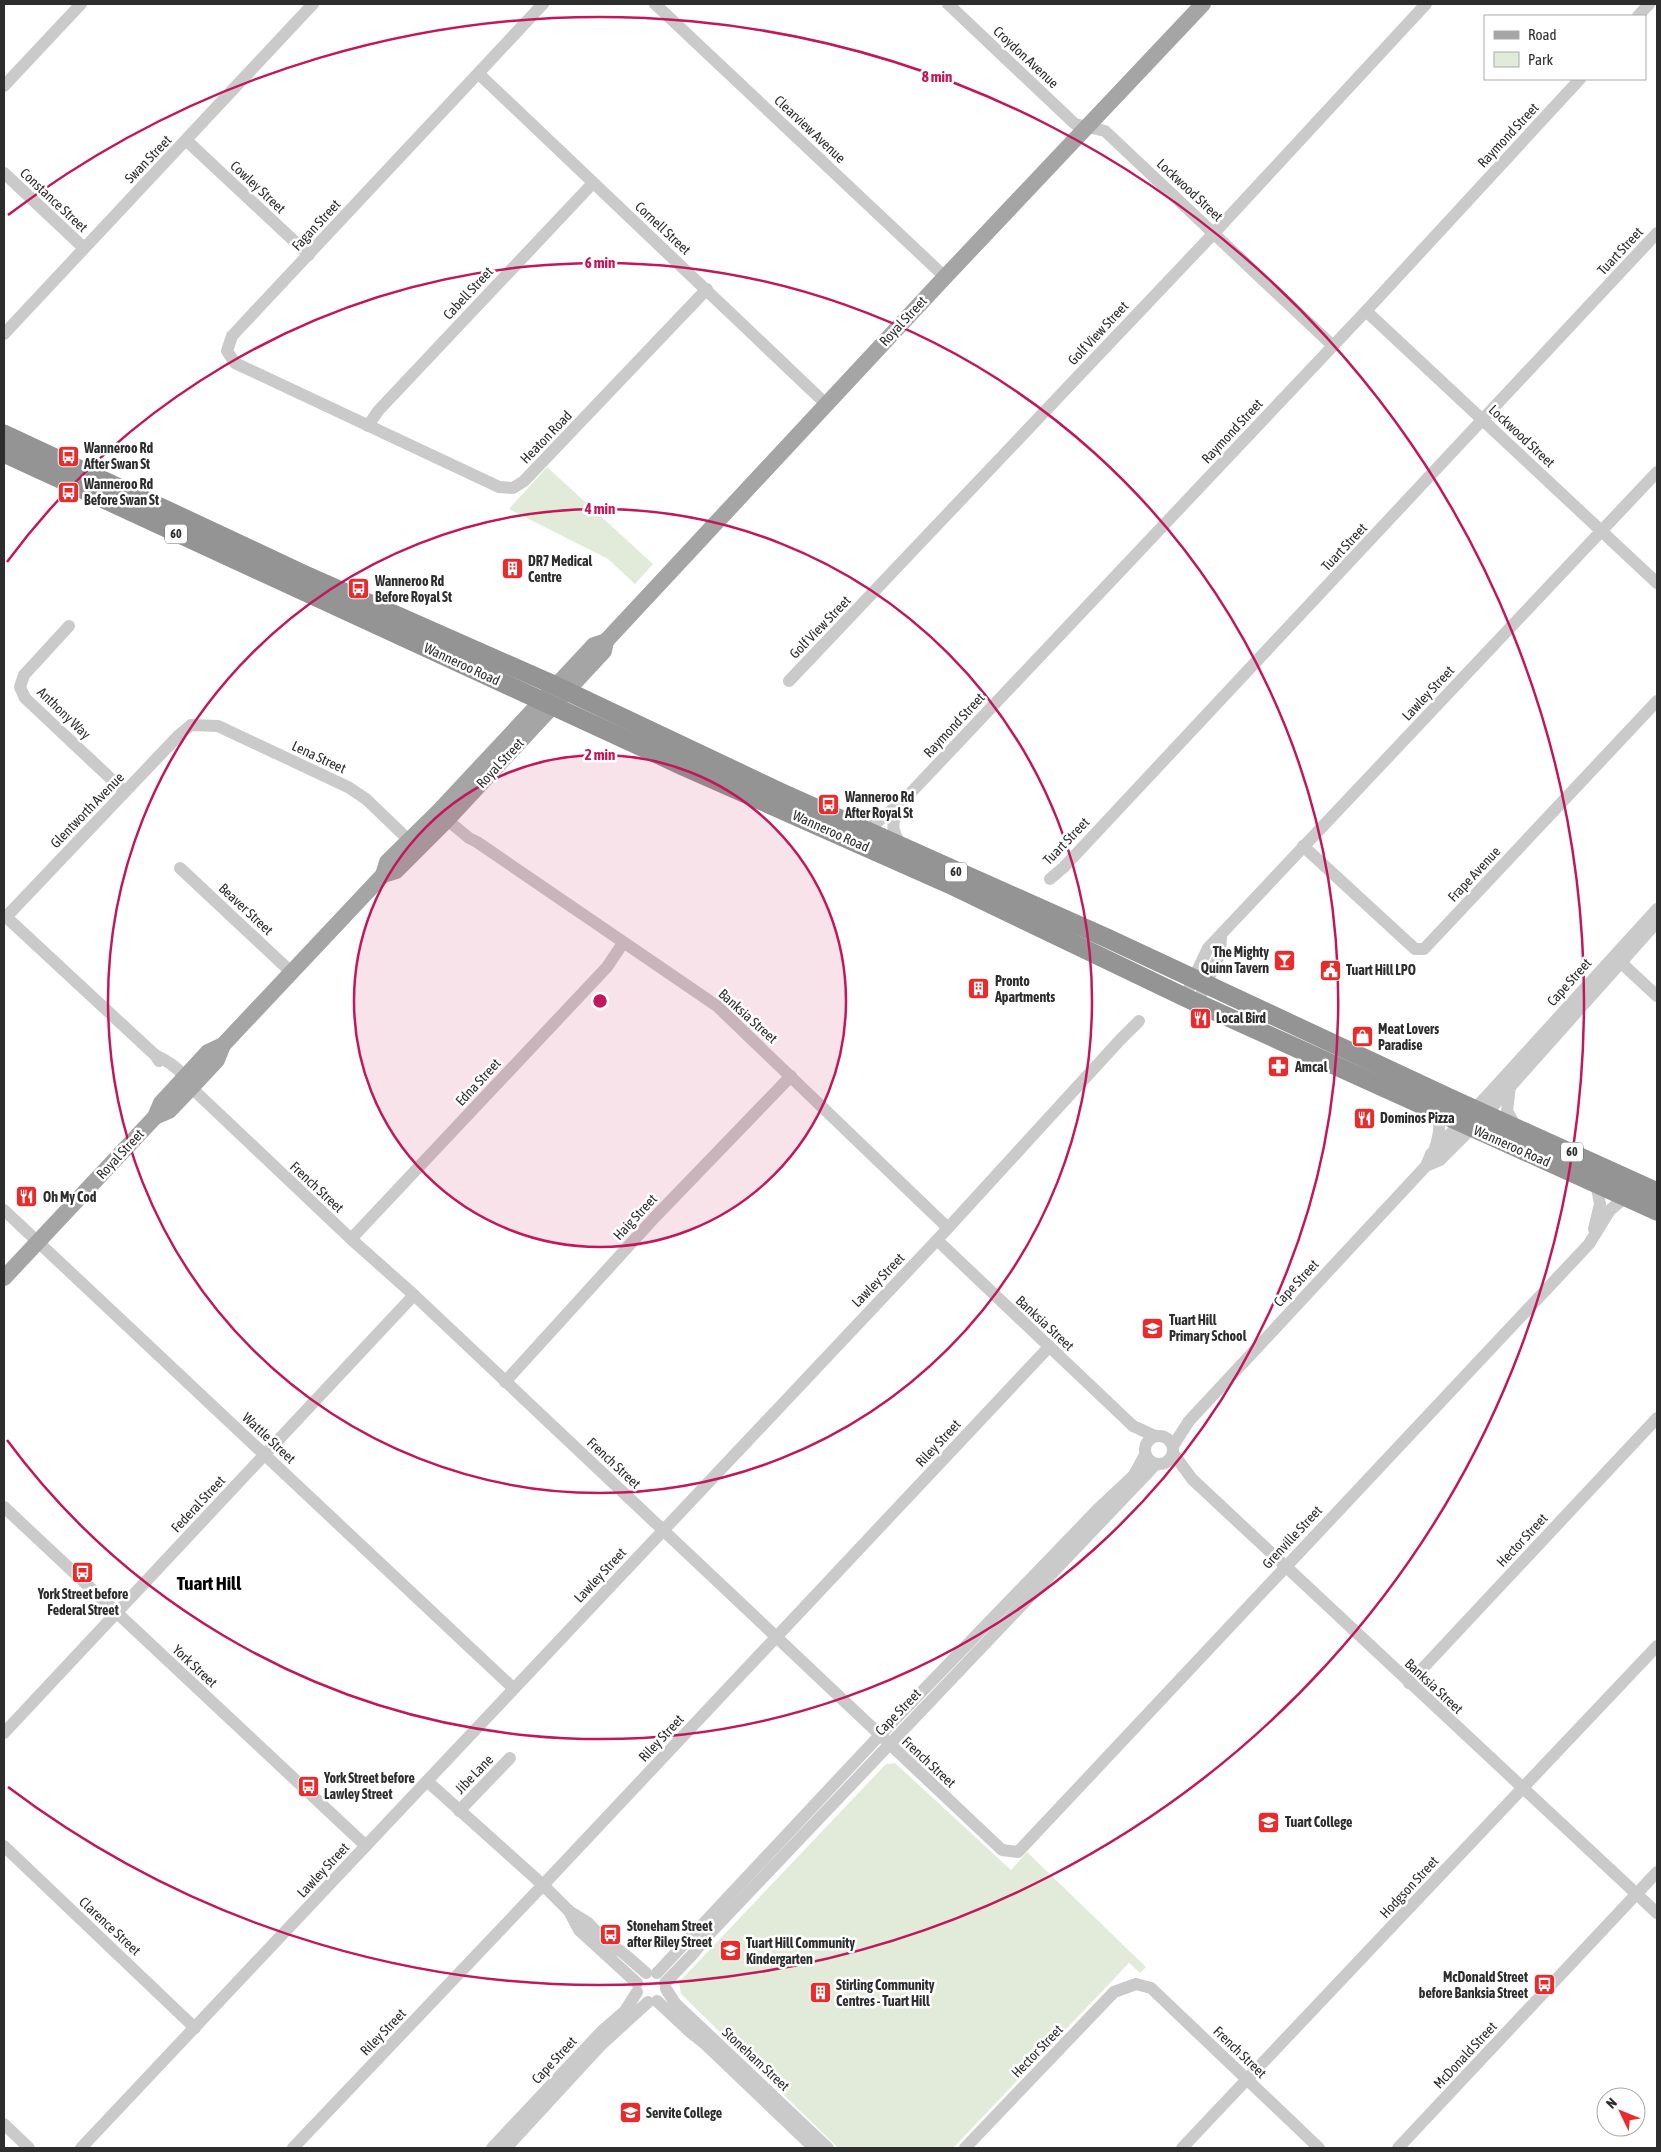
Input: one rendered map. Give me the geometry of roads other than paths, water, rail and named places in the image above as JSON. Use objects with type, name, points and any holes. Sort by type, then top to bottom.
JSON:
[{"type":"highway","name":"Wanneroo Road","points":[[4,434],[294,570],[561,689],[866,831],[1200,981],[1657,1192]]},
{"type":"highway","name":"Wanneroo Road","points":[[4,454],[546,703],[949,884],[1191,1000],[1657,1211]]},
{"type":"highway","points":[[1230,995],[1300,1035],[1308,1042],[1311,1054]]},
{"type":"highway","points":[[1328,1040],[1327,1046],[1329,1050],[1368,1081]]},
{"type":"main road","name":"Royal Street","points":[[4,1278],[155,1117],[161,1103],[186,1083],[208,1052],[223,1046],[383,875],[396,871],[413,844],[445,813],[561,689],[594,645],[606,641],[945,277],[1203,4]]},
{"type":"street","points":[[4,86],[81,4]]},
{"type":"street","name":"Swan Street","points":[[4,334],[313,4]]},
{"type":"street","name":"Fagan Street","points":[[368,426],[235,363],[227,351],[232,336],[543,4]]},
{"type":"street","name":"Clearview Avenue","points":[[655,4],[945,277]]},
{"type":"street","name":"Croydon Avenue","points":[[948,4],[1075,124],[1088,126]]},
{"type":"street","name":"Golf View Street","points":[[789,681],[1214,233],[1426,4]]},
{"type":"street","points":[[1639,15],[1649,4]]},
{"type":"street","name":"Cornell Street","points":[[479,74],[826,404]]},
{"type":"street","name":"Raymond Street","points":[[866,831],[903,801],[1366,311],[1579,80]]},
{"type":"street","name":"Lockwood Street","points":[[1088,126],[1105,131],[1332,345]]},
{"type":"street","name":"Cowley Street","points":[[186,140],[308,255]]},
{"type":"street","name":"Constance Street","points":[[4,173],[84,248]]},
{"type":"street","name":"Cabell Street","points":[[368,426],[378,411],[593,183]]},
{"type":"street","name":"Tuart Street","points":[[1050,879],[1071,860],[1657,233]]},
{"type":"street","name":"Heaton Road","points":[[368,426],[498,487],[513,488],[524,481],[707,289]]},
{"type":"street","name":"Lockwood Street","points":[[1366,311],[1657,583]]},
{"type":"street","name":"Lawley Street","points":[[1191,1000],[1200,981],[1208,948],[1657,472]]},
{"type":"street","name":"Anthony Way","points":[[69,626],[24,674],[20,687],[26,698],[125,792]]},
{"type":"street","name":"Frape Avenue","points":[[1303,846],[1414,949],[1424,949],[1657,701]]},
{"type":"street","name":"Glentworth Avenue","points":[[5,916],[191,725]]},
{"type":"street","name":"Lena Street","points":[[191,725],[218,726],[348,787],[366,799],[413,844]]},
{"type":"street","name":"Raymond Street","points":[[901,847],[892,828],[893,820],[903,801]]},
{"type":"street","name":"Banksia Street","points":[[445,813],[473,834],[477,842],[717,1006],[948,1228]]},
{"type":"street","name":"Beaver Street","points":[[180,868],[291,972]]},
{"type":"street","name":"Cape Street","points":[[1480,1111],[1510,1086],[1657,909]]},
{"type":"street","name":"French Street","points":[[5,916],[155,1055],[163,1066],[186,1083],[351,1239],[414,1295],[663,1529],[883,1740],[1002,1850],[1018,1852]]},
{"type":"street","name":"Cape Street","points":[[883,1740],[1160,1464],[1168,1461],[1189,1421],[1426,1166],[1434,1151],[1480,1111],[1617,958],[1657,922]]},
{"type":"street","name":"Edna Street","points":[[351,1239],[607,967],[624,943]]},
{"type":"street","points":[[1617,958],[1657,996]]},
{"type":"street","name":"Lawley Street","points":[[82,2148],[513,1688],[937,1240],[1120,1040],[1139,1022]]},
{"type":"street","name":"Haig Street","points":[[505,1382],[655,1217],[791,1076]]},
{"type":"street","points":[[1510,1086],[1507,1111],[1516,1127]]},
{"type":"street","points":[[1434,1151],[1440,1136],[1439,1121],[1435,1111]]},
{"type":"street","name":"Cape Street","points":[[1426,1166],[1440,1160],[1466,1125]]},
{"type":"street","name":"Grenville Street","points":[[1589,1244],[1599,1213],[1596,1183]]},
{"type":"street","name":"Grenville Street","points":[[1018,1852],[1589,1244],[1610,1210],[1626,1197]]},
{"type":"street","name":"Wattle Street","points":[[4,1210],[513,1688]]},
{"type":"street","name":"Banksia Street","points":[[937,1240],[1134,1426],[1159,1436]]},
{"type":"street","name":"Federal Street","points":[[4,1734],[414,1295]]},
{"type":"street","name":"Riley Street","points":[[293,2148],[543,1886],[1049,1347]]},
{"type":"street","name":"Hector Street","points":[[1409,1683],[1657,1418]]},
{"type":"street","name":"Cape Street","points":[[492,2148],[602,2031],[620,2016],[637,1988],[658,1980],[1100,1508],[1134,1475],[1148,1440],[1189,1421]]},
{"type":"street","name":"Banksia Street","points":[[1134,1426],[1145,1451]]},
{"type":"street","points":[[1159,1436],[1169,1439],[1173,1450]]},
{"type":"street","name":"Banksia Street","points":[[1173,1450],[1192,1479],[1657,1912]]},
{"type":"street","points":[[1145,1451],[1148,1459],[1160,1464]]},
{"type":"street","name":"Banksia Street","points":[[1160,1464],[1192,1479]]},
{"type":"street","name":"York Street","points":[[4,1507],[366,1846]]},
{"type":"street","name":"Hodgson Street","points":[[1182,2148],[1657,1646]]},
{"type":"street","name":"Jibe Lane","points":[[459,1811],[510,1758]]},
{"type":"street","name":"Stoneham Street","points":[[427,1781],[569,1911],[588,1922],[608,1944],[622,1952],[658,1980],[675,2003],[828,2148]]},
{"type":"street","name":"Clarence Street","points":[[4,1846],[196,2028]]},
{"type":"street","name":"McDonald Street","points":[[1398,2148],[1657,1872]]},
{"type":"street","name":"Stoneham Street","points":[[569,1911],[579,1930],[637,1988]]},
{"type":"street","name":"Cape Street","points":[[506,2148],[601,2045],[652,2001],[661,1998],[658,1980]]},
{"type":"street","name":"French Street","points":[[1136,1984],[1151,1988],[1319,2148]]},
{"type":"street","name":"Hector Street","points":[[965,2148],[1114,1992],[1136,1984]]},
{"type":"street","points":[[637,1988],[639,1997],[652,2001]]},
{"type":"street","name":"Stoneham Street","points":[[652,2001],[704,2043],[814,2148]]},
{"type":"street","points":[[4,2124],[29,2148]]},
{"type":"place","name":"Wanneroo Rd After Swan St","points":[[68,456]]},
{"type":"place","name":"Wanneroo Rd Before Swan St","points":[[68,492]]},
{"type":"place","name":"DR7 Medical Centre","points":[[512,569]]},
{"type":"place","name":"Wanneroo Rd Before Royal St","points":[[359,589]]},
{"type":"place","name":"Wanneroo Rd After Royal St","points":[[829,805]]},
{"type":"place","name":"The Mighty Quinn Tavern","points":[[1285,960]]},
{"type":"place","name":"Tuart Hill LPO","points":[[1330,970]]},
{"type":"place","name":"Pronto Apartments","points":[[979,989]]},
{"type":"place","name":"Local Bird","points":[[1200,1018]]},
{"type":"place","name":"Meat Lovers Paradise","points":[[1362,1037]]},
{"type":"place","name":"Amcal","points":[[1279,1067]]},
{"type":"place","name":"Dominos Pizza","points":[[1364,1118]]},
{"type":"place","name":"Oh My Cod","points":[[27,1197]]},
{"type":"place","name":"Tuart Hill Primary School","points":[[1153,1328]]},
{"type":"place","name":"York Street before Federal Street","points":[[83,1572]]},
{"type":"place","name":"York Street before Lawley Street","points":[[308,1786]]},
{"type":"place","name":"Tuart College","points":[[1269,1822]]},
{"type":"place","name":"Stoneham Street after Riley Street","points":[[611,1934]]},
{"type":"place","name":"Tuart Hill Community Kindergarten","points":[[730,1951]]},
{"type":"place","name":"McDonald Street before Banksia Street","points":[[1544,1985]]},
{"type":"place","name":"Stirling Community Centres - Tuart Hill","points":[[820,1993]]},
{"type":"place","name":"Servite College","points":[[630,2113]]},
{"type":"district","name":"Tuart Hill","points":[[209,1583]]}]
